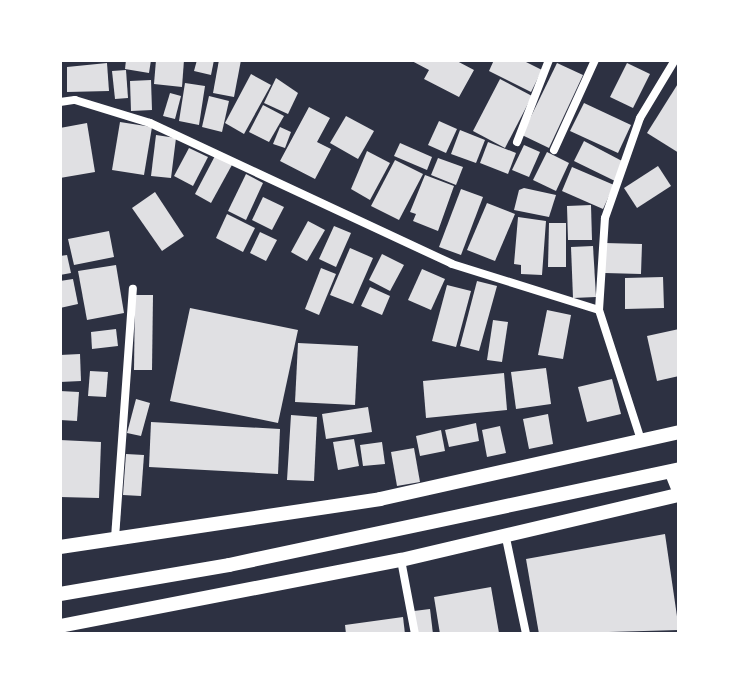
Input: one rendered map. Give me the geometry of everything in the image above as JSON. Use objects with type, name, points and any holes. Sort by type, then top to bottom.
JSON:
[{"type":"main road","points":[[60,547],[380,499],[679,432]]},
{"type":"main road","points":[[60,594],[229,565],[674,470]]},
{"type":"main road","points":[[60,626],[506,538],[679,494]]},
{"type":"street","points":[[517,142],[549,60]]},
{"type":"street","points":[[554,150],[595,60]]},
{"type":"street","points":[[641,440],[599,310],[605,218],[640,118],[675,60]]},
{"type":"street","points":[[60,102],[75,100],[150,123],[452,264],[599,310]]},
{"type":"street","points":[[115,538],[133,289]]},
{"type":"street","points":[[674,470],[679,494]]},
{"type":"street","points":[[506,538],[526,634]]},
{"type":"street","points":[[401,560],[415,634]]},
{"type":"building","points":[[126,60],[151,60],[149,73],[125,69]]},
{"type":"building","points":[[156,60],[184,60],[182,87],[154,84]]},
{"type":"building","points":[[197,60],[214,60],[211,75],[194,71]]},
{"type":"building","points":[[219,60],[241,60],[234,97],[213,93]]},
{"type":"building","points":[[410,60],[455,60],[474,70],[459,97],[424,79],[429,70]]},
{"type":"building","points":[[494,60],[522,60],[542,70],[531,92],[489,71]]},
{"type":"building","points":[[107,63],[109,91],[67,92],[67,67]]},
{"type":"building","points":[[557,63],[583,75],[549,148],[522,135]]},
{"type":"building","points":[[627,63],[650,74],[633,108],[610,97]]},
{"type":"building","points":[[126,70],[128,98],[115,99],[112,71]]},
{"type":"building","points":[[251,74],[271,85],[244,134],[225,123]]},
{"type":"building","points":[[276,78],[298,93],[288,114],[264,103]]},
{"type":"building","points":[[500,79],[532,96],[505,148],[473,131]]},
{"type":"building","points":[[151,80],[152,110],[131,111],[130,81]]},
{"type":"building","points":[[679,82],[679,153],[647,133]]},
{"type":"building","points":[[185,83],[205,86],[199,125],[179,121]]},
{"type":"building","points":[[170,93],[181,96],[175,119],[163,116]]},
{"type":"building","points":[[209,96],[229,101],[222,132],[202,127]]},
{"type":"building","points":[[584,103],[631,125],[618,153],[570,131]]},
{"type":"building","points":[[263,105],[284,116],[269,142],[249,132]]},
{"type":"building","points":[[309,107],[330,118],[317,142],[331,149],[315,179],[280,161]]},
{"type":"building","points":[[346,116],[374,131],[358,159],[330,143]]},
{"type":"building","points":[[439,121],[457,129],[446,153],[428,145]]},
{"type":"building","points":[[120,122],[152,127],[144,175],[112,170]]},
{"type":"building","points":[[87,123],[95,172],[60,178],[60,128]]},
{"type":"building","points":[[280,127],[291,132],[285,148],[273,144]]},
{"type":"building","points":[[460,130],[485,140],[476,163],[451,154]]},
{"type":"building","points":[[156,135],[176,138],[171,178],[151,176]]},
{"type":"building","points":[[584,141],[622,161],[615,181],[574,161]]},
{"type":"building","points":[[488,142],[516,153],[508,174],[480,163]]},
{"type":"building","points":[[400,143],[432,157],[427,170],[394,156]]},
{"type":"building","points":[[524,145],[540,152],[529,177],[512,170]]},
{"type":"building","points":[[189,148],[208,157],[193,186],[174,176]]},
{"type":"building","points":[[367,151],[390,163],[370,200],[351,189]]},
{"type":"building","points":[[547,152],[569,163],[556,191],[533,180]]},
{"type":"building","points":[[216,154],[233,163],[211,203],[195,194]]},
{"type":"building","points":[[438,158],[463,167],[456,185],[431,175]]},
{"type":"building","points":[[395,160],[423,174],[399,220],[371,206]]},
{"type":"building","points":[[658,166],[671,186],[637,208],[624,188]]},
{"type":"building","points":[[572,167],[614,185],[603,209],[562,191]]},
{"type":"building","points":[[246,174],[263,183],[246,220],[228,211]]},
{"type":"building","points":[[425,175],[454,186],[438,231],[413,221],[416,214],[410,212]]},
{"type":"building","points":[[524,188],[556,195],[549,217],[514,210],[519,190]]},
{"type":"building","points":[[461,189],[483,197],[461,255],[439,247]]},
{"type":"building","points":[[155,192],[184,236],[162,251],[132,208]]},
{"type":"building","points":[[263,197],[284,207],[272,230],[252,220]]},
{"type":"building","points":[[487,203],[515,214],[495,261],[467,250]]},
{"type":"building","points":[[591,205],[592,240],[568,240],[567,206]]},
{"type":"building","points":[[227,214],[255,228],[243,252],[216,238]]},
{"type":"building","points":[[518,217],[546,221],[542,275],[521,274],[521,265],[514,264]]},
{"type":"building","points":[[308,221],[325,230],[307,261],[291,252]]},
{"type":"building","points":[[549,223],[566,223],[566,267],[548,267]]},
{"type":"building","points":[[334,226],[351,233],[336,267],[319,259]]},
{"type":"building","points":[[109,231],[114,257],[74,265],[68,239]]},
{"type":"building","points":[[260,232],[277,240],[266,261],[250,253]]},
{"type":"building","points":[[605,243],[642,244],[641,274],[605,273]]},
{"type":"building","points":[[593,246],[596,297],[573,298],[571,247]]},
{"type":"building","points":[[350,248],[373,258],[353,304],[330,295]]},
{"type":"building","points":[[382,254],[404,265],[390,291],[369,280]]},
{"type":"building","points":[[67,255],[71,273],[60,275],[60,256]]},
{"type":"building","points":[[116,265],[124,313],[87,320],[78,271]]},
{"type":"building","points":[[321,268],[336,274],[319,315],[305,309]]},
{"type":"building","points":[[422,269],[445,279],[431,310],[408,300]]},
{"type":"building","points":[[663,277],[664,308],[625,309],[625,278]]},
{"type":"building","points":[[73,279],[78,304],[60,308],[60,281]]},
{"type":"building","points":[[477,281],[497,286],[479,351],[460,346]]},
{"type":"building","points":[[447,285],[471,291],[456,347],[432,341]]},
{"type":"building","points":[[370,287],[390,296],[382,315],[361,306]]},
{"type":"building","points":[[135,295],[153,295],[152,370],[134,370]]},
{"type":"building","points":[[190,308],[298,330],[278,423],[170,401]]},
{"type":"building","points":[[547,310],[571,315],[563,359],[538,355]]},
{"type":"building","points":[[493,320],[508,322],[502,362],[487,360]]},
{"type":"building","points":[[116,329],[118,346],[92,349],[91,332]]},
{"type":"building","points":[[679,329],[679,376],[657,381],[647,336]]},
{"type":"building","points":[[298,343],[358,346],[355,405],[295,402]]},
{"type":"building","points":[[80,354],[81,381],[60,382],[60,355]]},
{"type":"building","points":[[546,368],[551,404],[516,409],[511,372]]},
{"type":"building","points":[[90,371],[108,372],[106,397],[88,396]]},
{"type":"building","points":[[504,373],[507,410],[426,418],[423,381]]},
{"type":"building","points":[[612,379],[621,414],[587,422],[578,387]]},
{"type":"building","points":[[60,391],[79,392],[77,421],[60,420]]},
{"type":"building","points":[[136,399],[150,403],[141,436],[127,433]]},
{"type":"building","points":[[368,407],[372,432],[326,439],[322,414]]},
{"type":"building","points":[[548,414],[553,444],[529,449],[523,419]]},
{"type":"building","points":[[291,415],[317,417],[314,481],[287,480]]},
{"type":"building","points":[[151,422],[280,429],[278,474],[149,467]]},
{"type":"building","points":[[476,423],[479,441],[449,447],[445,430]]},
{"type":"building","points":[[500,426],[506,453],[487,457],[482,430]]},
{"type":"building","points":[[441,430],[445,451],[420,456],[416,436]]},
{"type":"building","points":[[354,439],[359,466],[338,470],[333,442]]},
{"type":"building","points":[[60,440],[101,442],[99,498],[60,497]]},
{"type":"building","points":[[382,442],[385,464],[363,466],[360,445]]},
{"type":"building","points":[[414,448],[420,482],[397,486],[391,452]]},
{"type":"building","points":[[126,454],[144,455],[141,496],[123,495]]},
{"type":"building","points":[[665,534],[679,630],[539,634],[526,559]]},
{"type":"building","points":[[491,587],[499,633],[440,634],[434,597]]},
{"type":"building","points":[[430,609],[433,634],[417,634],[414,611]]},
{"type":"building","points":[[403,617],[405,634],[346,634],[345,625]]}]
